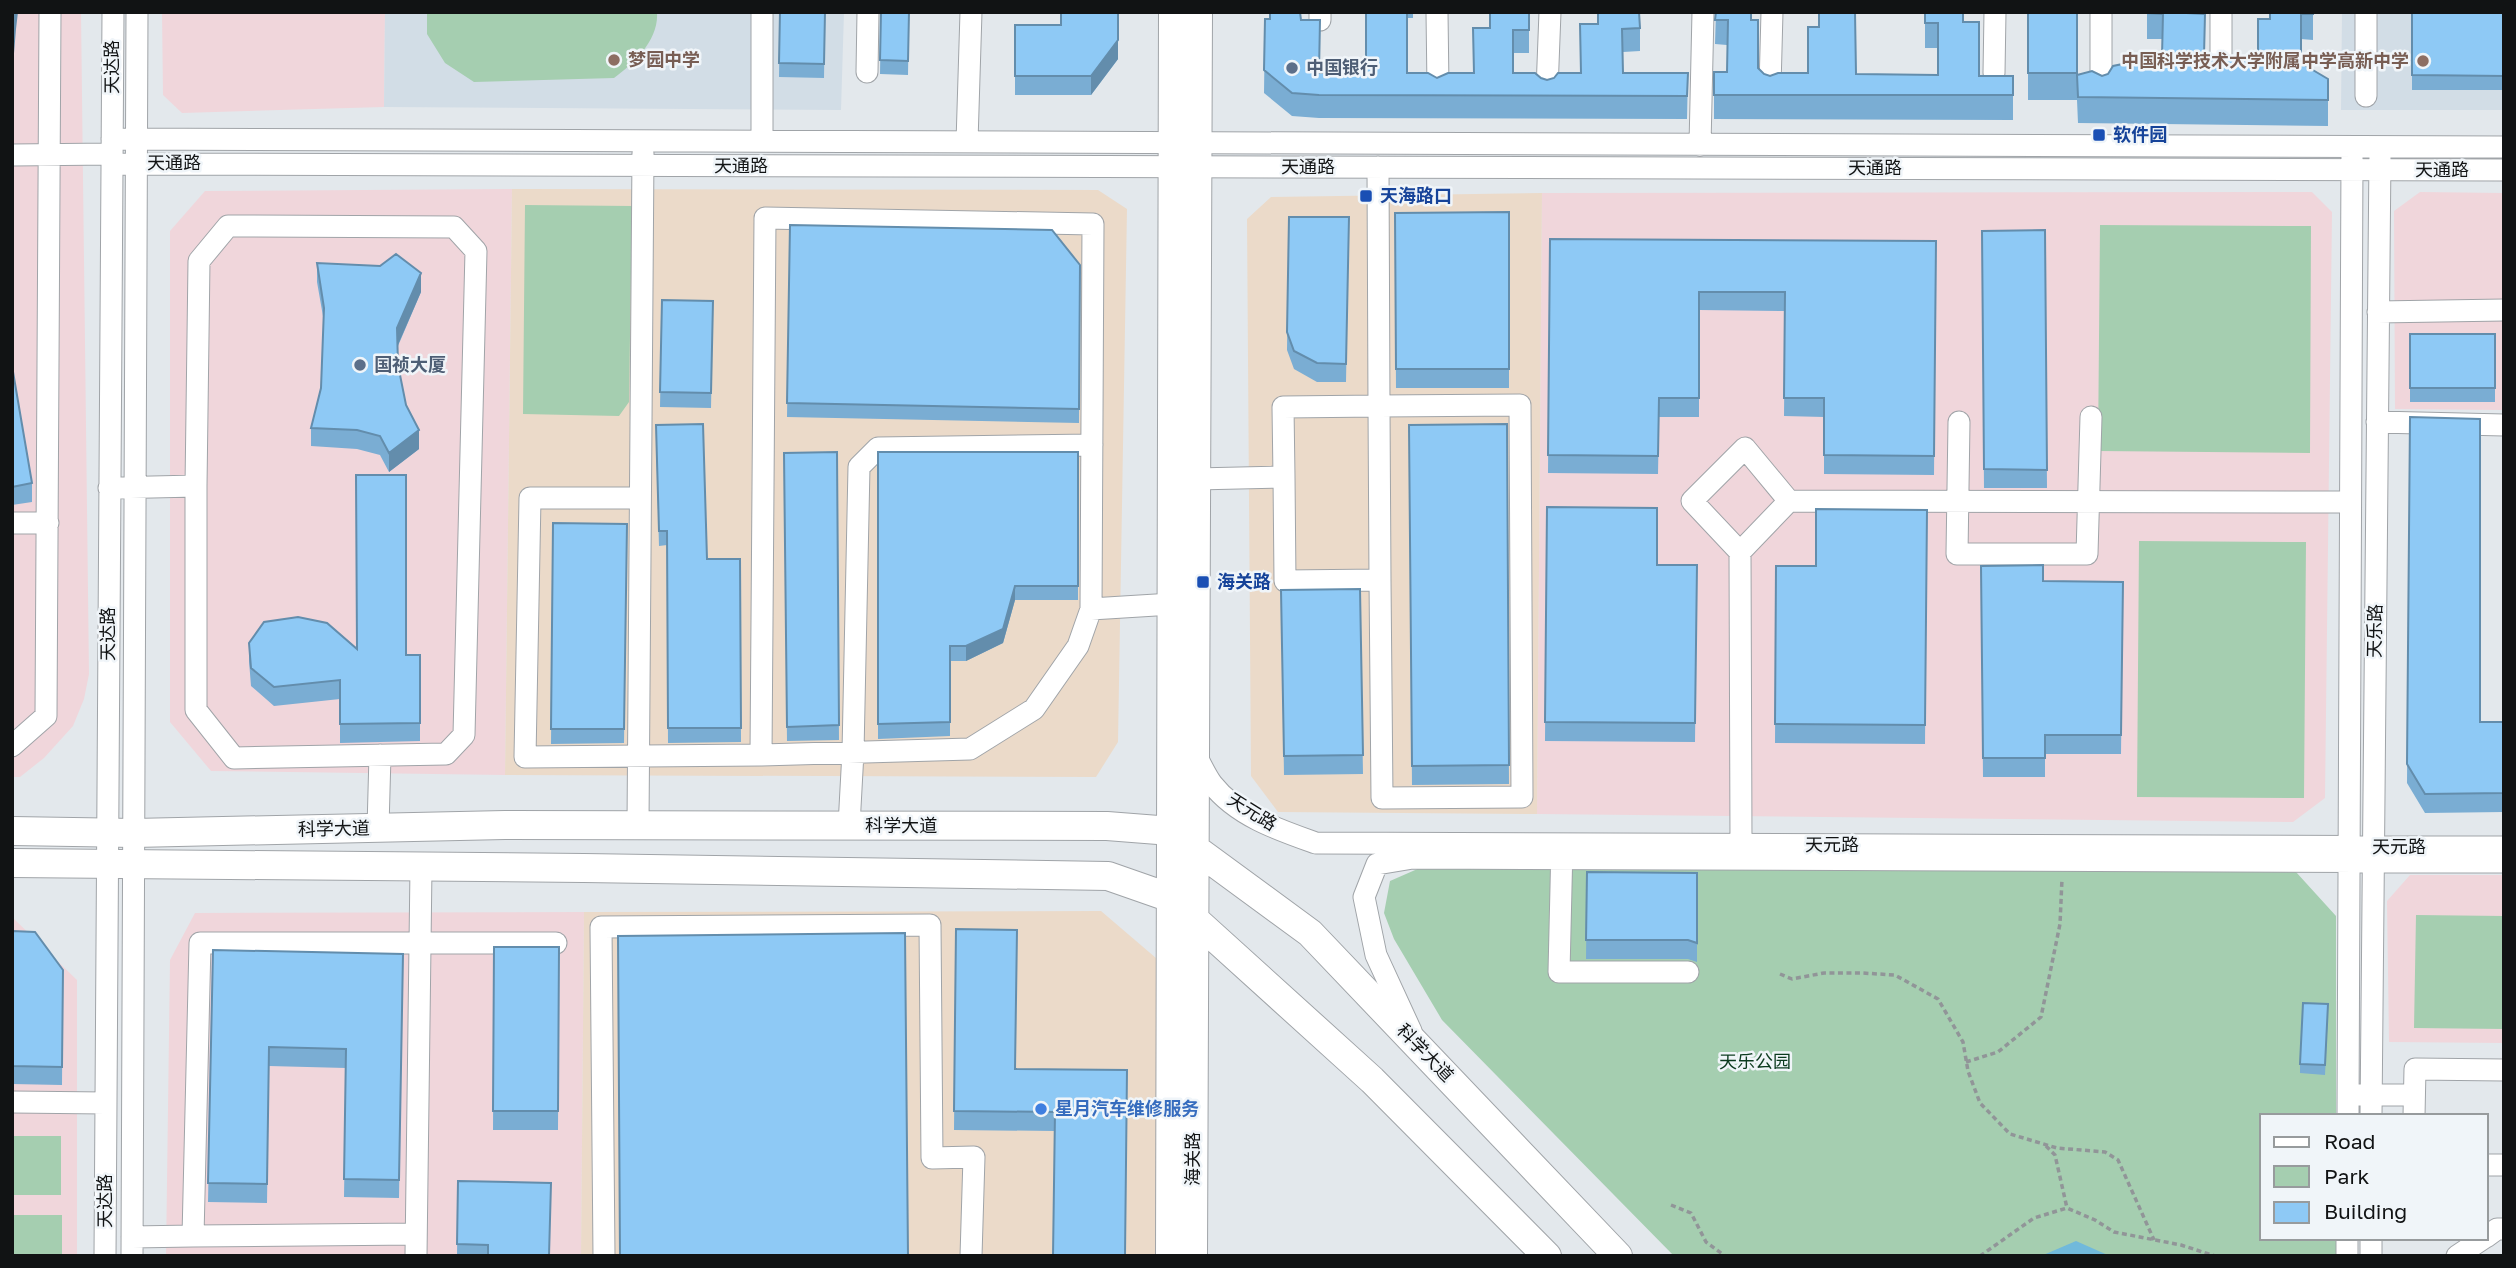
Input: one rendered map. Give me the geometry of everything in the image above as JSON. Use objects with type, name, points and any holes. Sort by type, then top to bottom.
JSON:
[{"type":"main road","name":"海关路","points":[[1173,12],[1185,155],[1196,479],[1193,1256]]},
{"type":"main road","name":"海关路","points":[[1170,1256],[1172,604],[1185,155],[1198,12]]},
{"type":"main road","name":"科学大道","points":[[12,831],[638,825],[1107,826],[1171,831],[1310,933],[1618,1256]]},
{"type":"main road","name":"科学大道","points":[[12,863],[1108,876],[1171,898],[1372,1080],[1547,1256]]},
{"type":"street","points":[[12,746],[46,716],[50,12]]},
{"type":"street","name":"天达路","points":[[113,12],[109,488],[121,832],[134,865],[132,1246]]},
{"type":"street","name":"天达路","points":[[105,1256],[107,863],[121,832],[136,488],[137,12]]},
{"type":"street","points":[[762,12],[762,141]]},
{"type":"street","points":[[867,72],[869,12]]},
{"type":"street","points":[[967,142],[971,12]]},
{"type":"street","points":[[1437,12],[1438,88]]},
{"type":"street","points":[[1547,90],[1550,12]]},
{"type":"street","points":[[1700,145],[1703,12]]},
{"type":"street","points":[[1770,87],[1772,12]]},
{"type":"street","points":[[1994,73],[1995,12]]},
{"type":"street","points":[[2101,12],[2101,88]]},
{"type":"street","points":[[2221,12],[2221,61]]},
{"type":"street","points":[[2366,12],[2366,96]]},
{"type":"street","name":"天通路","points":[[112,152],[137,139],[967,142],[1378,167],[2504,170]]},
{"type":"street","points":[[638,825],[642,141]]},
{"type":"street","name":"天通路","points":[[112,152],[137,163],[643,165],[1700,145],[2504,147]]},
{"type":"street","name":"天乐路","points":[[2348,1105],[2353,147]]},
{"type":"street","name":"天乐路","points":[[2372,1106],[2379,147]]},
{"type":"street","points":[[12,155],[112,152]]},
{"type":"street","points":[[1378,167],[1379,406],[1380,580],[1382,799],[1522,797],[1520,405],[1379,406],[1283,407],[1285,581],[1380,580]]},
{"type":"street","points":[[640,498],[530,498],[525,757],[761,755],[970,749],[1034,709],[1078,646],[1091,609],[1093,224],[765,218],[761,755]]},
{"type":"street","points":[[228,226],[454,227],[476,251],[464,735],[446,754],[234,758],[196,710],[196,486],[199,261],[228,226]]},
{"type":"street","points":[[2378,312],[2504,310]]},
{"type":"street","points":[[1959,422],[1957,554],[2087,554],[2091,418]]},
{"type":"street","points":[[2377,422],[2504,425]]},
{"type":"street","points":[[849,826],[859,467],[878,448],[1092,445]]},
{"type":"street","points":[[1741,844],[1740,552],[1692,501],[1745,448],[1789,501]]},
{"type":"street","points":[[1196,479],[1284,477]]},
{"type":"street","points":[[109,488],[196,486]]},
{"type":"street","points":[[1740,552],[1789,501],[2350,502]]},
{"type":"street","points":[[12,523],[48,523]]},
{"type":"street","points":[[1091,609],[1172,604]]},
{"type":"street","name":"天元路","points":[[1195,754],[1212,784],[1229,801],[1269,827],[1316,843],[2063,861],[2349,855]]},
{"type":"street","points":[[378,828],[380,755]]},
{"type":"street","name":"天元路","points":[[1418,1046],[1376,955],[1364,897],[1377,864],[1413,858],[1741,844],[2372,855],[2504,862]]},
{"type":"street","name":"天元路","points":[[2372,855],[2504,847]]},
{"type":"street","points":[[1562,851],[1559,972],[1688,972]]},
{"type":"street","points":[[416,1256],[421,867]]},
{"type":"street","points":[[604,1256],[601,927],[930,925],[932,1157],[974,1157],[971,1256]]},
{"type":"street","points":[[193,1236],[200,943],[556,943]]},
{"type":"street","points":[[2348,1105],[2414,1105],[2415,1069],[2504,1070]]},
{"type":"street","points":[[12,1102],[105,1103]]},
{"type":"street","points":[[2488,1235],[2497,1229],[2504,1229]]},
{"type":"street","points":[[132,1246],[193,1236],[416,1234]]},
{"type":"street","points":[[2457,1256],[2481,1240]]},
{"type":"path","points":[[1966,1062],[1998,1052],[2041,1017],[2060,924],[2063,861]]},
{"type":"path","points":[[1780,974],[1793,979],[1824,973],[1895,975],[1938,999],[1963,1042],[1966,1062],[1980,1103],[2010,1134],[2057,1148],[2105,1152],[2118,1160],[2154,1240]]},
{"type":"path","points":[[2044,1144],[2055,1155],[2067,1208]]},
{"type":"path","points":[[1671,1205],[1691,1213],[1706,1242],[1725,1256]]},
{"type":"path","points":[[1980,1256],[2034,1218],[2067,1208],[2095,1220],[2114,1233],[2215,1256]]},
{"type":"shaded area","points":[[12,12],[81,12],[89,674],[84,699],[73,726],[44,758],[20,777],[12,777]]},
{"type":"shaded area","points":[[162,12],[385,12],[384,107],[182,113],[163,95]]},
{"type":"shaded area","name":"梦园中学","points":[[385,12],[844,12],[841,110],[384,107]]},
{"type":"shaded area","name":"中国科学技术大学附属中学高新中学","points":[[2342,12],[2504,12],[2504,110],[2341,110]]},
{"type":"shaded area","points":[[512,189],[505,775],[211,771],[170,722],[170,231],[205,191]]},
{"type":"shaded area","points":[[512,189],[1098,190],[1127,209],[1118,742],[1096,777],[505,775]]},
{"type":"shaded area","points":[[2312,192],[2332,212],[2325,798],[2293,822],[1537,814],[1542,193]]},
{"type":"shaded area","points":[[2420,192],[2504,193],[2504,410],[2395,409],[2394,211]]},
{"type":"shaded area","points":[[1542,193],[1537,814],[1278,812],[1251,776],[1247,219],[1271,197]]},
{"type":"shaded area","points":[[2410,875],[2504,875],[2504,1043],[2389,1042],[2387,901]]},
{"type":"shaded area","points":[[1101,911],[1163,964],[1160,1256],[581,1256],[584,912]]},
{"type":"shaded area","points":[[584,912],[581,1256],[166,1256],[170,960],[195,913]]},
{"type":"shaded area","points":[[12,917],[77,980],[77,1256],[12,1256]]},
{"type":"green space","points":[[427,12],[657,12],[657,22],[644,50],[614,78],[474,82],[445,63],[427,34]]},
{"type":"green space","points":[[525,205],[632,206],[629,402],[619,416],[523,414]]},
{"type":"green space","points":[[2100,225],[2311,226],[2310,453],[2098,451]]},
{"type":"green space","points":[[2139,541],[2306,542],[2304,798],[2137,797]]},
{"type":"green space","name":"天乐公园","points":[[1422,867],[2296,872],[2336,916],[2336,1114],[2260,1114],[2260,1240],[2336,1240],[2336,1256],[1674,1256],[1442,1020],[1394,939],[1384,913],[1390,881]]},
{"type":"green space","points":[[2416,915],[2504,916],[2504,1029],[2414,1028]]},
{"type":"green space","points":[[12,1136],[61,1136],[61,1195],[12,1195]]},
{"type":"green space","points":[[12,1215],[62,1215],[62,1256],[12,1256]]},
{"type":"water","points":[[2076,1241],[2110,1256],[2041,1256]]},
{"type":"building","points":[[12,12],[15,12],[12,59]]},
{"type":"building","points":[[780,12],[825,12],[824,64],[779,63]]},
{"type":"building","points":[[881,12],[909,12],[908,61],[880,60]]},
{"type":"building","points":[[1061,12],[1118,12],[1118,40],[1091,76],[1015,76],[1015,25],[1061,25]]},
{"type":"building","points":[[1270,12],[1300,12],[1301,20],[1320,20],[1319,73],[1366,73],[1366,12],[1407,12],[1407,73],[1428,73],[1437,78],[1448,73],[1474,73],[1473,28],[1490,28],[1490,12],[1529,12],[1529,30],[1513,30],[1513,73],[1535,73],[1547,80],[1558,73],[1581,73],[1580,24],[1598,24],[1598,12],[1639,12],[1640,28],[1622,29],[1623,73],[1688,73],[1687,96],[1292,93],[1264,70],[1265,19],[1270,19]]},
{"type":"building","points":[[1716,12],[1751,12],[1751,20],[1758,20],[1758,68],[1770,76],[1778,73],[1808,73],[1808,27],[1819,27],[1819,12],[1855,12],[1856,74],[1938,75],[1938,23],[1925,23],[1925,12],[1963,12],[1963,22],[1979,22],[1979,76],[2013,76],[2013,95],[1714,95],[1714,72],[1727,72],[1728,20],[1715,20]]},
{"type":"building","points":[[2028,12],[2077,12],[2077,73],[2028,73]]},
{"type":"building","points":[[2147,12],[2205,14],[2204,56],[2258,62],[2258,19],[2270,19],[2270,12],[2313,12],[2301,14],[2301,63],[2328,79],[2328,100],[2078,97],[2077,75],[2092,71],[2102,76],[2108,74],[2113,66],[2162,56],[2163,14]]},
{"type":"building","points":[[2412,12],[2504,12],[2504,76],[2412,75]]},
{"type":"building","points":[[1509,212],[1509,369],[1396,369],[1395,213]]},
{"type":"building","points":[[1289,217],[1349,217],[1346,364],[1317,363],[1294,351],[1287,332]]},
{"type":"building","points":[[790,225],[1052,230],[1080,265],[1079,409],[787,403]]},
{"type":"building","points":[[2045,230],[2047,470],[1984,469],[1982,231]]},
{"type":"building","points":[[1550,239],[1936,241],[1934,456],[1824,455],[1824,398],[1784,398],[1785,292],[1699,292],[1699,398],[1659,398],[1658,456],[1548,455]]},
{"type":"building","name":"国祯大厦","points":[[396,254],[421,273],[397,328],[398,365],[406,405],[419,430],[389,453],[380,436],[357,430],[311,428],[321,388],[324,308],[317,263],[380,266]]},
{"type":"building","points":[[662,300],[713,301],[711,393],[660,392]]},
{"type":"building","points":[[2410,334],[2495,334],[2495,388],[2410,388]]},
{"type":"building","points":[[12,366],[32,483],[12,487]]},
{"type":"building","points":[[2410,417],[2480,419],[2480,722],[2504,722],[2504,793],[2425,794],[2407,764]]},
{"type":"building","points":[[703,424],[707,559],[740,559],[741,728],[668,728],[667,531],[659,531],[656,425]]},
{"type":"building","points":[[1507,424],[1509,765],[1412,766],[1409,425]]},
{"type":"building","points":[[837,452],[839,725],[787,727],[784,453]]},
{"type":"building","points":[[878,452],[1078,452],[1078,586],[1015,586],[1003,629],[966,646],[950,646],[950,722],[878,724]]},
{"type":"building","points":[[356,475],[406,475],[406,655],[420,655],[420,723],[340,724],[340,680],[274,687],[251,668],[249,643],[264,622],[298,617],[327,623],[357,649]]},
{"type":"building","points":[[1547,507],[1657,508],[1657,565],[1697,565],[1695,723],[1545,722]]},
{"type":"building","points":[[1816,509],[1927,510],[1925,725],[1775,724],[1776,566],[1816,566]]},
{"type":"building","points":[[553,523],[627,524],[624,729],[551,729]]},
{"type":"building","points":[[2043,565],[2043,581],[2123,582],[2121,735],[2045,735],[2045,758],[1983,758],[1981,566]]},
{"type":"building","points":[[1360,589],[1363,755],[1284,756],[1281,590]]},
{"type":"building","points":[[1587,872],[1697,873],[1697,943],[1688,940],[1586,940]]},
{"type":"building","name":"星月汽车维修服务","points":[[956,929],[1017,930],[1015,1069],[1127,1070],[1125,1256],[1053,1256],[1055,1112],[954,1111]]},
{"type":"building","points":[[12,931],[35,932],[63,970],[62,1067],[12,1066]]},
{"type":"building","points":[[905,933],[908,1256],[620,1256],[618,936]]},
{"type":"building","points":[[494,947],[559,947],[558,1111],[493,1111]]},
{"type":"building","points":[[213,950],[403,954],[399,1180],[344,1179],[346,1049],[269,1047],[267,1184],[208,1183]]},
{"type":"building","points":[[2303,1003],[2328,1004],[2325,1065],[2300,1064]]},
{"type":"building","points":[[458,1181],[551,1183],[549,1256],[488,1256],[488,1245],[457,1244]]},
{"type":"place","name":"梦园中学","points":[[614,60]]},
{"type":"place","name":"中国科学技术大学附属中学高新中学","points":[[2423,61]]},
{"type":"place","name":"中国银行","points":[[1292,68]]},
{"type":"place","name":"软件园","points":[[2099,135]]},
{"type":"place","name":"天海路口","points":[[1366,196]]},
{"type":"place","name":"国祯大厦","points":[[360,365]]},
{"type":"place","name":"海关路","points":[[1203,582]]},
{"type":"place","name":"星月汽车维修服务","points":[[1041,1109]]}]
